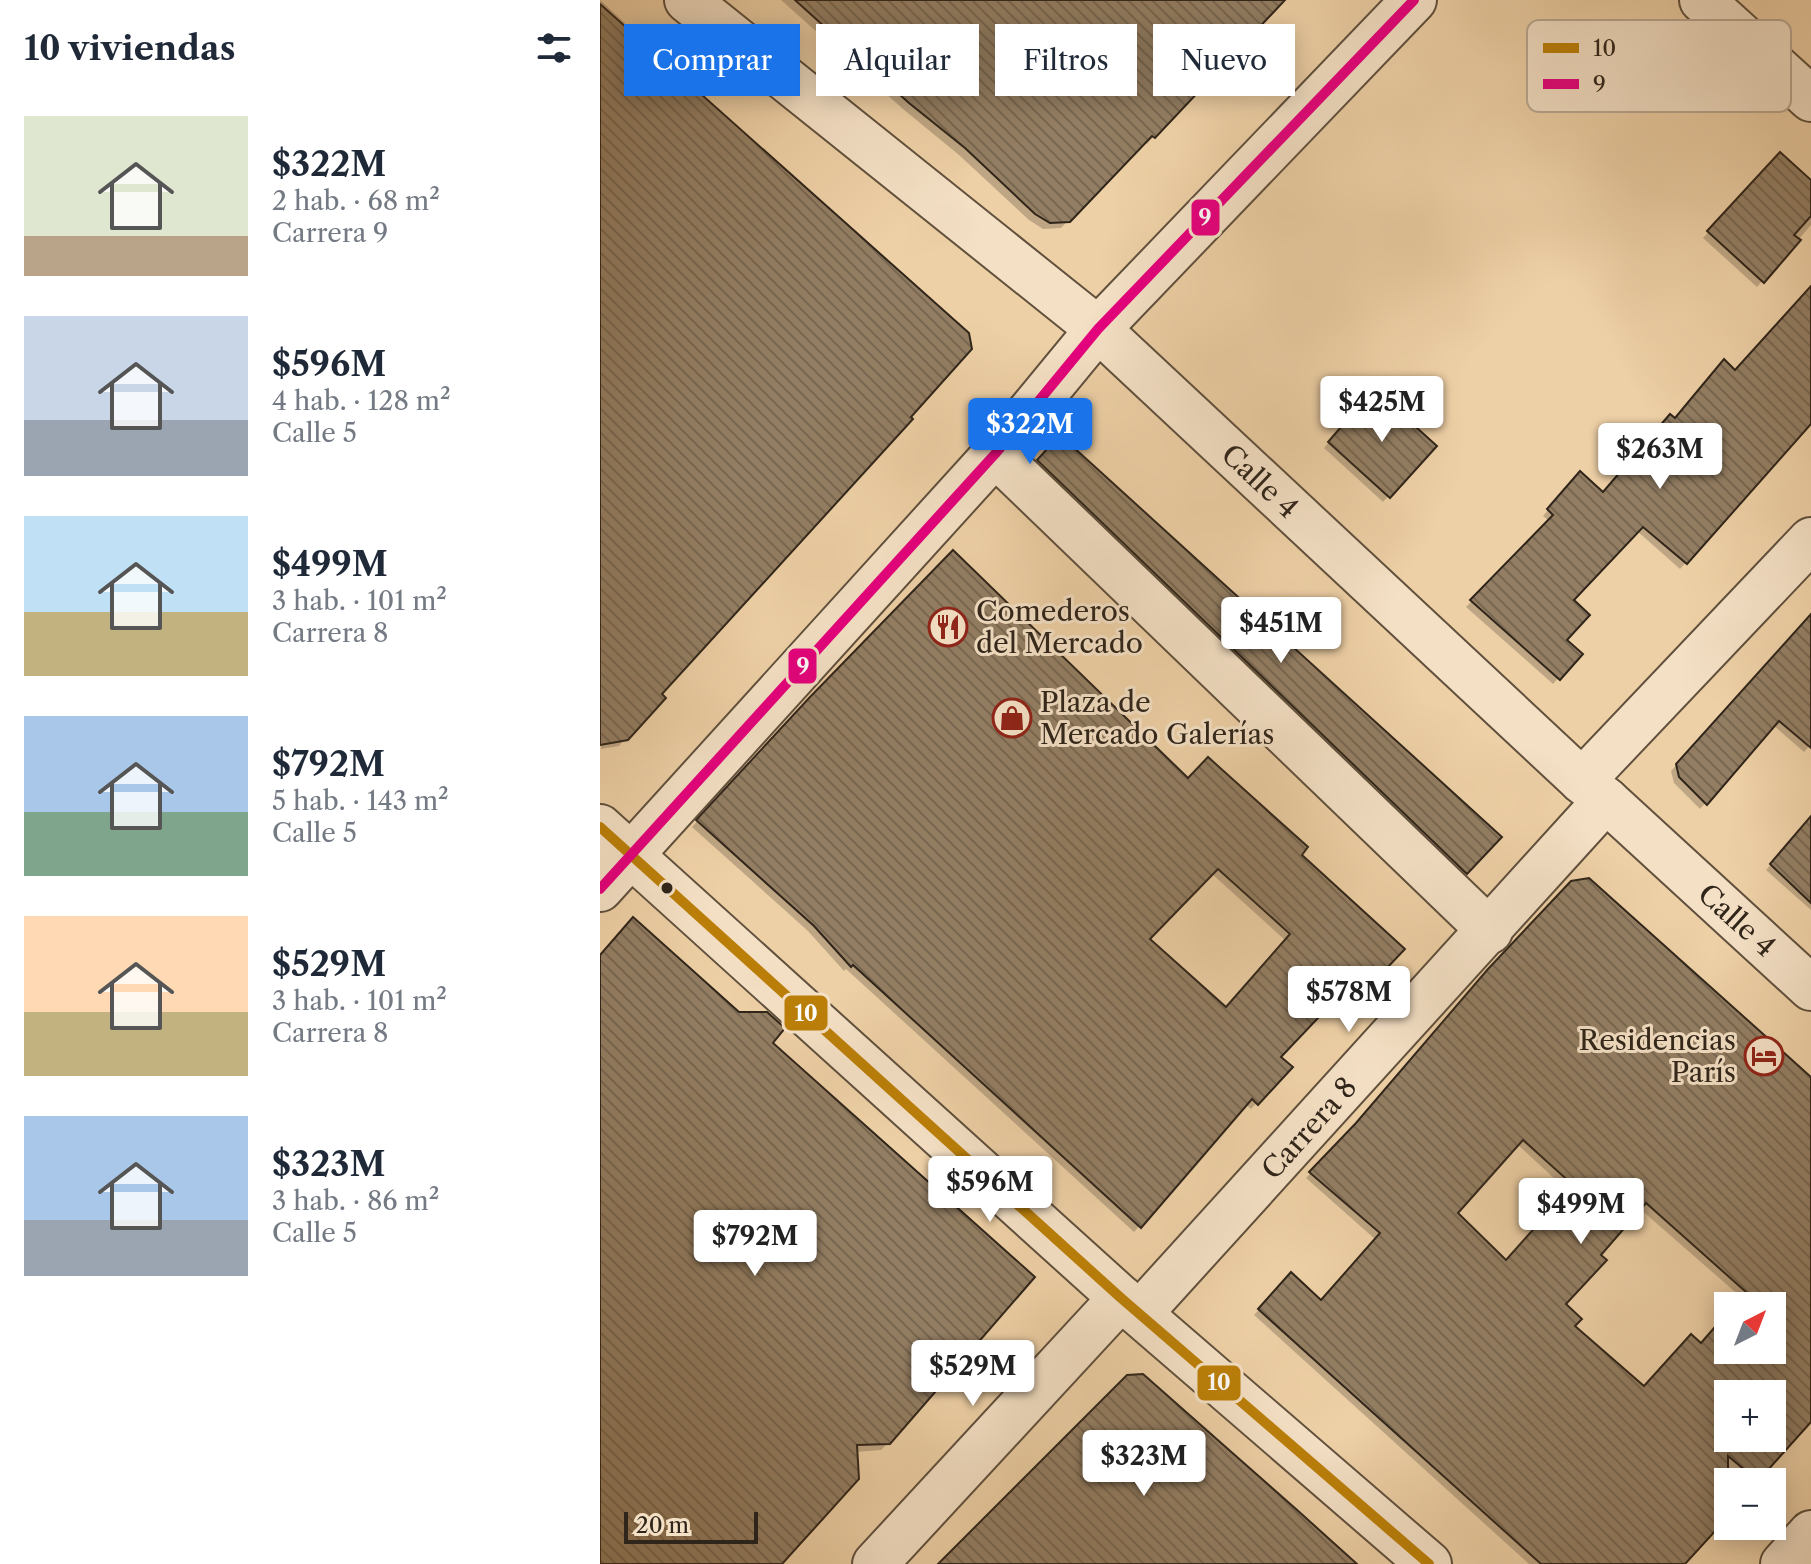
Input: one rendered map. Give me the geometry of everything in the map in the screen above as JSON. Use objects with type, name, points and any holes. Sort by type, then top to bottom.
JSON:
[{"type":"street","name":"Calle 4","points":[[687,0],[1098,329],[1594,791],[1811,988]]},
{"type":"street","points":[[600,889],[995,454],[1098,329],[1414,0]]},
{"type":"street","points":[[1702,0],[1724,20]]},
{"type":"street","points":[[1791,81],[1811,99]]},
{"type":"street","points":[[995,454],[1490,931]]},
{"type":"street","name":"Carrera 8","points":[[875,1564],[1131,1305],[1490,931],[1594,791],[1811,540]]},
{"type":"street","points":[[600,827],[1131,1305],[1429,1564]]},
{"type":"street","points":[[1783,1564],[1811,1533]]},
{"type":"building","points":[[795,0],[1285,0],[1262,24],[1153,24],[1153,96],[1195,96],[1070,222],[1050,223],[1035,214],[965,148],[901,96],[979,96],[979,24],[822,24]]},
{"type":"building","points":[[600,4],[624,25],[624,96],[703,96],[969,333],[972,349],[911,417],[913,419],[662,694],[666,698],[628,740],[600,745]]},
{"type":"building","points":[[1780,152],[1811,180],[1811,216],[1794,235],[1801,240],[1764,283],[1707,231]]},
{"type":"building","points":[[1811,286],[1811,424],[1687,564],[1643,527],[1574,600],[1590,615],[1567,640],[1583,654],[1560,680],[1470,600],[1553,515],[1547,509],[1580,471],[1603,492],[1670,414],[1675,418],[1724,359],[1735,370]]},
{"type":"building","points":[[1374,389],[1437,446],[1390,498],[1328,442]]},
{"type":"building","points":[[1060,435],[1502,837],[1467,874],[1037,460]]},
{"type":"building","points":[[953,550],[1188,778],[1208,757],[1308,847],[1302,855],[1405,949],[1368,988],[1356,978],[1281,1057],[1293,1067],[1258,1105],[1252,1099],[1141,1228],[853,965],[851,967],[814,926],[696,820]],"holes":[[[1218,869],[1290,934],[1226,1007],[1150,939]]]},
{"type":"building","points":[[1811,614],[1811,748],[1779,721],[1707,805],[1679,777],[1676,764]]},
{"type":"building","points":[[1811,816],[1811,903],[1770,864]]},
{"type":"building","points":[[1589,878],[1811,1077],[1811,1422],[1786,1450],[1786,1380],[1714,1380],[1714,1452],[1784,1452],[1770,1468],[1742,1468],[1728,1456],[1728,1468],[1714,1468],[1714,1532],[1685,1564],[1541,1564],[1258,1309],[1291,1272],[1321,1300],[1380,1233],[1309,1172],[1356,1123],[1488,969],[1571,881]],"holes":[[[1523,1140],[1573,1185],[1506,1260],[1458,1213]],[[1646,1203],[1746,1292],[1786,1292],[1786,1364],[1714,1364],[1714,1328],[1701,1343],[1691,1334],[1644,1386],[1575,1326],[1582,1319],[1566,1304],[1607,1260],[1601,1255]]]},
{"type":"building","points":[[633,917],[739,1012],[767,1012],[785,1028],[773,1043],[1035,1277],[890,1444],[857,1445],[859,1479],[782,1564],[600,1564],[600,955]]},
{"type":"building","points":[[1143,1374],[1357,1564],[938,1564],[1127,1375]]},
{"type":"transit line","name":"9","points":[[600,889],[995,454],[1098,329],[1414,0]]},
{"type":"transit line","name":"10","points":[[600,827],[1121,1298],[1429,1564]]},
{"type":"place","name":"Comederos del Mercado","points":[[948,627]]},
{"type":"place","name":"Plaza de Mercado Galerías","points":[[1012,718]]},
{"type":"place","name":"Residencias París","points":[[1764,1056]]}]
